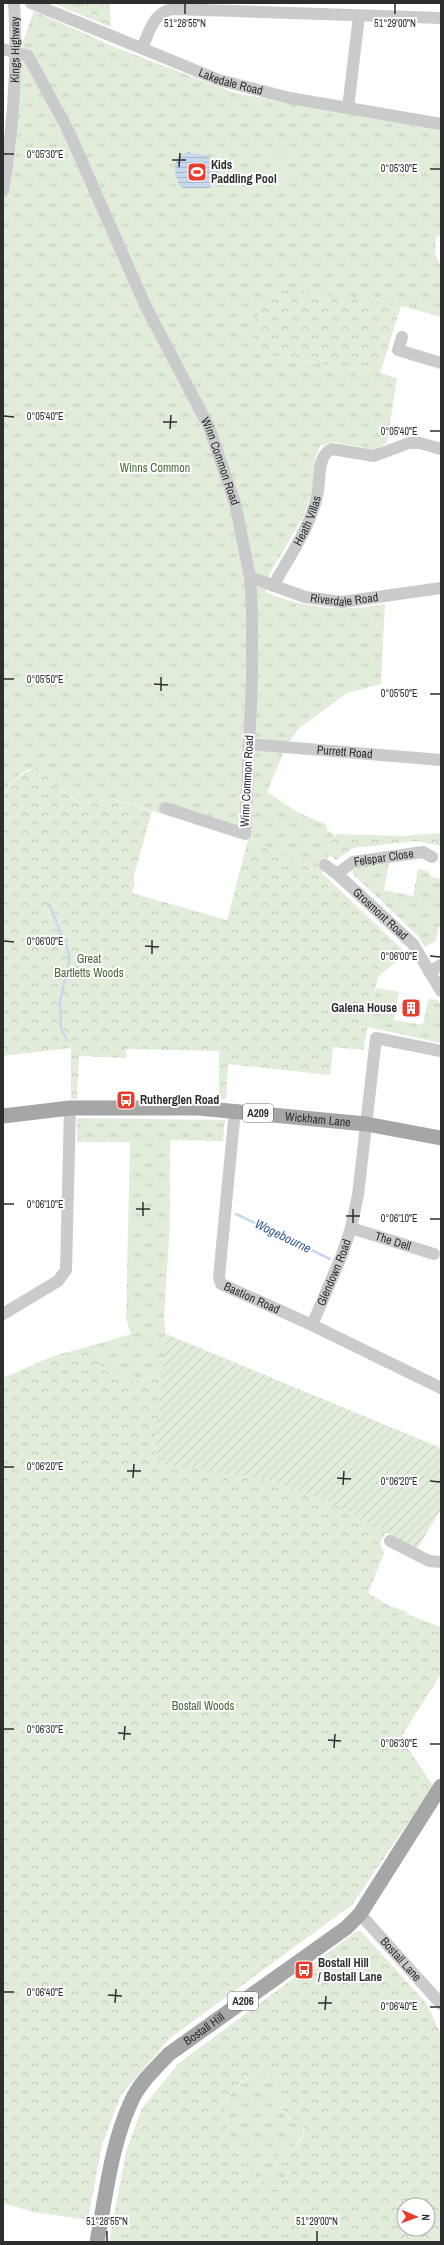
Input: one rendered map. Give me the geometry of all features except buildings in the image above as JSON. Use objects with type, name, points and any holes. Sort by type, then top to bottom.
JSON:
[{"type":"main road","name":"Wickham Lane","points":[[3,1116],[70,1108],[151,1107],[235,1110],[366,1124],[441,1138]]},
{"type":"main road","name":"Bostall Hill","points":[[97,2242],[117,2140],[131,2101],[148,2076],[169,2054],[346,1928],[360,1914],[441,1786]]},
{"type":"street","name":"Kings Highway","points":[[3,191],[7,126],[16,52],[14,3]]},
{"type":"street","name":"Lakedale Road","points":[[31,3],[219,80],[266,93],[441,124]]},
{"type":"street","points":[[142,48],[155,19],[160,13],[172,9],[441,18]]},
{"type":"street","points":[[348,108],[359,16]]},
{"type":"street","name":"Winn Common Road","points":[[3,49],[28,56],[57,108],[146,307],[209,427],[235,504],[250,577],[253,648],[244,834],[165,808]]},
{"type":"street","points":[[402,338],[398,350],[441,363]]},
{"type":"street","name":"Heath Villas","points":[[273,586],[312,511],[319,490],[322,457],[326,451],[332,449],[374,456],[400,445],[414,443],[441,449]]},
{"type":"street","name":"Riverdale Road","points":[[250,577],[305,597],[342,602],[441,588]]},
{"type":"street","name":"Purrett Road","points":[[249,744],[441,760]]},
{"type":"street","name":"Felspar Close","points":[[337,874],[353,862],[423,852],[432,857]]},
{"type":"street","name":"Grosmont Road","points":[[325,865],[337,874],[413,944],[441,991]]},
{"type":"street","points":[[429,972],[441,965]]},
{"type":"street","name":"Glendown Road","points":[[312,1325],[351,1228],[358,1195],[376,1038],[441,1051]]},
{"type":"street","points":[[3,1314],[58,1281],[66,1270],[70,1108]]},
{"type":"street","name":"Bastion Road","points":[[235,1110],[219,1277],[221,1284],[312,1325],[441,1388]]},
{"type":"street","name":"The Dell","points":[[351,1228],[434,1254]]},
{"type":"street","points":[[390,1541],[429,1561],[441,1562]]},
{"type":"street","name":"Bostall Lane","points":[[360,1914],[440,1999]]},
{"type":"green space","points":[[52,3],[109,3],[111,27]]},
{"type":"green space","points":[[82,3],[109,3],[111,27],[78,12]]},
{"type":"green space","name":"Winns Common","points":[[34,11],[117,48],[235,93],[441,130],[441,235],[436,237],[435,254],[441,267],[441,317],[401,306],[256,353],[380,373],[397,378],[387,443],[376,450],[334,442],[320,446],[316,456],[313,489],[303,517],[269,575],[266,592],[295,602],[324,607],[354,608],[385,604],[381,684],[347,693],[298,729],[285,749],[267,792],[299,813],[327,825],[326,829],[335,836],[330,845],[332,847],[322,873],[248,840],[127,803],[111,799],[80,804],[55,785],[45,772],[39,769],[33,768],[21,774],[3,793],[3,154],[14,153],[23,41]]},
{"type":"green space","points":[[284,151],[289,184],[274,186],[269,154]]},
{"type":"green space","points":[[281,288],[401,306],[380,373],[256,353],[253,332],[256,316]]},
{"type":"green space","name":"Great Bartletts Woods","points":[[36,768],[46,772],[54,784],[80,804],[111,799],[152,811],[133,879],[135,884],[132,893],[227,920],[248,840],[322,873],[406,953],[378,977],[363,1050],[333,1047],[330,1075],[228,1064],[226,1099],[219,1099],[219,1051],[126,1049],[126,1058],[79,1056],[77,1099],[71,1099],[71,1048],[3,1056],[3,794],[17,778]]},
{"type":"green space","points":[[441,833],[441,846],[416,841],[353,848],[336,860],[328,853],[332,847],[329,845],[336,834],[402,836]]},
{"type":"green space","points":[[389,863],[384,890],[413,896],[418,869],[427,871],[432,877],[441,879],[441,926],[439,926],[436,941],[425,947],[418,936],[353,874],[353,870],[357,867]]},
{"type":"green space","points":[[376,988],[399,992],[394,1020],[423,1025],[428,999],[438,1000],[441,1005],[441,1043],[368,1027]]},
{"type":"green space","points":[[77,1118],[225,1120],[223,1141],[170,1140],[170,1224],[164,1317],[166,1334],[163,1372],[157,1370],[144,1380],[137,1381],[122,1378],[101,1368],[94,1345],[131,1334],[126,1318],[130,1142],[77,1142]]},
{"type":"green space","points":[[166,1334],[441,1448],[441,1509],[417,1549],[329,1502],[263,1479],[154,1462]]},
{"type":"green space","name":"Bostall Woods","points":[[94,1345],[101,1368],[122,1378],[137,1381],[144,1380],[157,1370],[163,1372],[154,1461],[263,1479],[329,1502],[386,1532],[380,1543],[384,1553],[368,1593],[388,1605],[407,1612],[407,1614],[441,1627],[441,1674],[401,1737],[433,1786],[352,1905],[170,2038],[121,2095],[102,2145],[88,2220],[33,2212],[3,2203],[3,1378],[53,1356]]},
{"type":"green space","points":[[357,1931],[361,1931],[427,2004],[441,2035],[441,2242],[109,2242],[126,2152],[142,2108],[179,2063]],"holes":[[[266,2073],[274,2075],[278,2084],[277,2090],[281,2108],[288,2116],[304,2127],[303,2134],[298,2143],[275,2152],[274,2160],[284,2170],[284,2179],[277,2186],[264,2181],[252,2172],[241,2160],[227,2129],[225,2114],[228,2099],[238,2084]]]},
{"type":"green space","points":[[266,2073],[274,2075],[276,2079],[278,2084],[277,2097],[281,2108],[293,2120],[304,2126],[302,2136],[298,2143],[291,2147],[281,2149],[274,2160],[284,2169],[284,2179],[277,2186],[264,2182],[241,2160],[233,2146],[227,2130],[225,2114],[228,2099],[238,2084]]},
{"type":"water","name":"Kids Paddling Pool","points":[[188,152],[207,156],[213,161],[217,168],[219,177],[217,184],[209,188],[182,188],[176,177],[176,161],[178,157]]},
{"type":"waterway","points":[[49,904],[69,953],[69,963],[60,1001],[61,1029],[67,1040]]},
{"type":"waterway","name":"Wogebourne","points":[[236,1214],[330,1259]]},
{"type":"place","name":"Kids Paddling Pool","points":[[197,172]]},
{"type":"place","name":"Galena House","points":[[411,1008]]},
{"type":"place","name":"Rutherglen Road","points":[[126,1100]]},
{"type":"place","name":"Bostall Hill / Bostall Lane","points":[[304,1970]]}]
